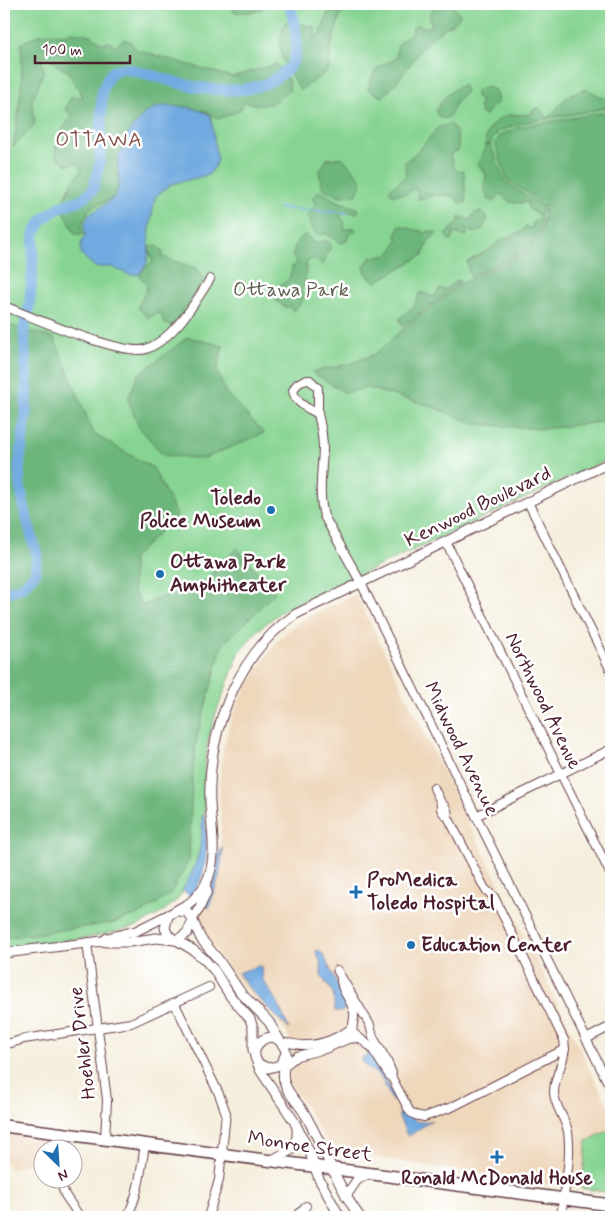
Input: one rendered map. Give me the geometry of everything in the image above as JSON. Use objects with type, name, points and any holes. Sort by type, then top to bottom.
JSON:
[{"type":"main road","name":"Monroe Street","points":[[4,1126],[611,1205]]},
{"type":"street","points":[[7,308],[119,348],[135,351],[147,348],[165,336],[184,319],[210,279]]},
{"type":"street","name":"Midwood Avenue","points":[[318,414],[300,404],[296,399],[293,390],[298,383],[310,380],[318,388],[318,414],[323,447],[321,505],[324,516],[360,583],[611,1089]]},
{"type":"street","name":"Kenwood Boulevard","points":[[192,920],[207,891],[205,886],[214,847],[210,794],[213,755],[222,718],[241,675],[261,645],[283,623],[306,608],[611,462]]},
{"type":"street","points":[[528,502],[611,671]]},
{"type":"street","name":"Northwood Avenue","points":[[446,542],[611,875]]},
{"type":"street","points":[[476,816],[611,749]]},
{"type":"street","points":[[434,788],[485,889],[494,897],[563,1037],[565,1049],[554,1092],[555,1101],[566,1125],[569,1140],[569,1155],[561,1217]]},
{"type":"street","points":[[103,941],[107,938],[141,929],[172,913],[190,903],[205,886]]},
{"type":"street","points":[[340,1217],[328,1199],[297,1126],[258,1066],[253,1050],[253,1028],[249,1016],[228,993],[207,962],[197,952],[174,939],[166,928],[166,922],[172,913],[184,911],[192,920],[202,941],[218,959],[241,993],[275,1030],[285,1048],[287,1057],[283,1076],[285,1085],[305,1113],[346,1196],[360,1217]]},
{"type":"street","points":[[4,953],[103,941],[122,943],[156,938],[174,939],[187,933],[192,920]]},
{"type":"street","name":"Hoehler Drive","points":[[87,943],[107,1100],[104,1139]]},
{"type":"street","points":[[391,1076],[374,1050],[353,1034],[354,1012],[339,974],[369,1025],[374,1039],[387,1061],[391,1076],[410,1112],[415,1116],[424,1117],[452,1107],[565,1049]]},
{"type":"street","points":[[4,1045],[24,1039],[98,1029],[131,1022],[175,1004],[209,987]]},
{"type":"street","points":[[175,1004],[224,1106],[226,1122],[219,1180],[208,1217]]},
{"type":"street","points":[[286,1054],[282,1062],[275,1068],[263,1067],[256,1057],[257,1045],[263,1039],[272,1038],[281,1042],[306,1046],[336,1038],[359,1020],[369,1025]]},
{"type":"street","points":[[284,1066],[297,1056],[325,1049],[348,1039],[368,1036],[369,1025]]},
{"type":"street","points":[[586,1039],[611,1026]]},
{"type":"street","points":[[272,1160],[293,1149],[297,1137],[297,1126]]},
{"type":"street","points":[[58,1133],[58,1138]]},
{"type":"street","points":[[127,1217],[140,1184],[145,1144]]},
{"type":"street","points":[[346,1196],[357,1180],[369,1174]]},
{"type":"street","points":[[63,1188],[80,1217]]},
{"type":"street","points":[[296,1217],[306,1206]]},
{"type":"shaded area","name":"ProMedica Toledo Hospital","points":[[356,594],[611,1112],[611,1194],[331,1151],[290,1084],[289,1068],[297,1059],[287,1033],[244,990],[205,936],[200,915],[218,868],[221,838],[220,775],[223,749],[232,717],[243,693],[276,642],[303,619]]},
{"type":"shaded area","points":[[4,1133],[44,1138],[32,1138],[32,1162],[10,1170],[7,1162],[4,1163]]},
{"type":"green space","name":"Ottawa Park","points":[[4,4],[611,4],[611,458],[280,612],[257,631],[239,653],[216,713],[208,741],[205,762],[202,850],[187,886],[177,900],[160,914],[137,926],[87,938],[4,948]]},
{"type":"green space","points":[[231,4],[268,4],[261,10],[243,13],[234,12]]},
{"type":"green space","points":[[331,4],[356,4],[341,13],[332,43],[328,71],[300,90],[287,67],[280,48],[280,41],[286,21],[315,27],[315,39],[321,32]]},
{"type":"green space","points":[[438,4],[451,4],[460,14],[452,24],[433,37],[382,97],[368,89],[374,72],[380,66],[396,59],[399,44],[411,34],[414,26],[418,25],[427,28],[432,25],[430,13]]},
{"type":"green space","points":[[71,32],[91,35],[101,43],[109,42],[116,46],[124,39],[129,41],[137,50],[232,77],[276,64],[289,81],[289,91],[273,102],[264,105],[244,102],[240,110],[219,119],[203,110],[118,161],[119,186],[115,197],[90,208],[81,226],[83,235],[75,234],[61,205],[73,181],[82,170],[77,163],[68,165],[57,158],[55,147],[64,142],[61,131],[72,115],[65,109],[71,97],[83,97],[69,72],[56,65],[47,56],[41,58],[44,71],[32,101],[35,124],[13,147],[19,109],[21,44],[40,35],[64,35]]},
{"type":"green space","points":[[463,85],[466,91],[455,104],[450,116],[444,119],[438,116],[436,111],[444,99],[454,89]]},
{"type":"green space","points":[[487,86],[495,90],[498,102],[486,115],[481,114],[480,100],[476,97],[476,92]]},
{"type":"green space","points":[[586,89],[611,101],[611,107],[517,124],[498,132],[490,143],[505,182],[543,206],[540,216],[529,209],[527,202],[512,202],[506,200],[502,194],[493,202],[487,198],[484,188],[486,175],[478,164],[485,147],[490,144],[485,145],[485,140],[491,126],[499,119],[509,115],[530,114],[534,109],[539,108],[548,118],[569,95]]},
{"type":"green space","points":[[611,111],[611,405],[600,422],[544,429],[474,424],[428,405],[367,388],[345,393],[312,372],[349,364],[375,354],[409,324],[464,282],[528,252],[542,229],[545,204],[507,180],[495,143],[501,135],[518,127]]},
{"type":"green space","points":[[450,124],[456,132],[459,150],[450,155],[455,170],[464,171],[466,203],[459,203],[454,196],[435,195],[418,199],[417,190],[414,189],[408,193],[393,195],[389,190],[406,176],[405,162],[423,146],[437,128]]},
{"type":"green space","points":[[342,157],[362,180],[357,195],[341,196],[323,189],[319,172],[327,159]]},
{"type":"green space","points":[[319,191],[333,199],[359,209],[357,213],[345,212],[340,216],[344,221],[345,230],[353,227],[356,230],[349,235],[347,241],[341,243],[327,234],[317,235],[309,223],[308,212],[316,206],[312,198]]},
{"type":"green space","points":[[482,212],[488,218],[482,230],[473,233],[465,227],[468,234],[466,236],[454,233],[452,241],[445,235],[459,222],[459,217],[470,221],[474,213]]},
{"type":"green space","points":[[541,218],[540,228],[526,250],[470,277],[467,262],[492,248],[501,240],[523,231],[525,226],[532,229],[533,222]]},
{"type":"green space","points":[[399,226],[422,231],[424,234],[428,231],[437,233],[428,242],[423,255],[376,282],[367,275],[364,266],[372,256],[386,256],[390,252],[397,239]]},
{"type":"green space","points":[[305,235],[315,243],[324,241],[330,243],[330,250],[325,262],[322,264],[313,258],[306,263],[305,283],[300,291],[304,296],[303,300],[293,311],[290,307],[285,307],[276,301],[280,284],[288,280],[292,266],[297,263],[292,256],[297,241]]},
{"type":"green space","points":[[157,246],[163,252],[162,257],[196,268],[204,280],[173,326],[165,324],[160,312],[148,318],[138,307],[145,294],[147,285],[139,275],[148,265],[153,263],[148,247]]},
{"type":"green space","points":[[457,280],[461,282],[403,326],[399,319],[414,306],[420,293],[434,297],[440,288],[445,290]]},
{"type":"green space","points":[[8,325],[54,338],[94,434],[153,468],[177,515],[133,558],[133,590],[142,605],[205,581],[237,548],[275,593],[222,646],[196,741],[192,782],[189,860],[170,894],[144,912],[113,923],[4,938],[4,358]]},
{"type":"green space","points":[[188,337],[223,346],[217,371],[226,393],[264,433],[203,459],[163,455],[139,427],[128,399],[138,375]]},
{"type":"green space","points":[[611,1129],[611,1193],[581,1188],[587,1141]]},
{"type":"water","points":[[160,106],[193,108],[211,116],[217,159],[215,167],[208,175],[171,184],[155,197],[150,226],[148,258],[146,265],[139,274],[130,275],[112,267],[95,267],[81,254],[81,244],[85,235],[84,226],[88,216],[115,197],[119,186],[118,161],[124,142],[131,129],[145,113]]},
{"type":"water","points":[[202,816],[205,816],[206,826],[206,858],[201,879],[190,896],[182,890],[196,863],[201,837]]},
{"type":"water","points":[[223,848],[219,877],[209,908],[204,905],[213,883],[219,853]]},
{"type":"water","points":[[317,950],[324,956],[345,1001],[347,1007],[342,1012],[335,1011],[333,993],[321,976],[321,963],[316,955]]},
{"type":"water","points":[[261,966],[263,980],[278,1004],[289,1029],[252,992],[238,973]]},
{"type":"water","points":[[371,1053],[396,1099],[392,1101],[381,1078],[363,1062],[362,1058]]},
{"type":"water","points":[[400,1114],[421,1122],[432,1120],[409,1136],[398,1115]]},
{"type":"waterway","points":[[4,593],[23,587],[35,573],[37,556],[20,487],[19,468],[26,414],[27,389],[24,329],[29,309],[34,234],[43,219],[60,207],[80,200],[93,190],[100,162],[102,92],[107,79],[113,71],[122,68],[208,89],[231,90],[265,84],[284,72],[292,64],[295,57],[297,41],[289,4]]},
{"type":"waterway","points":[[279,208],[347,213]]},
{"type":"place","name":"Toledo Police Museum","points":[[271,510]]},
{"type":"place","name":"Ottawa Park Amphitheater","points":[[160,574]]},
{"type":"place","name":"ProMedica Toledo Hospital","points":[[356,892]]},
{"type":"place","name":"Education Center","points":[[411,945]]},
{"type":"place","name":"Ronald McDonald House","points":[[497,1157]]},
{"type":"district","name":"OTTAWA","points":[[99,140]]}]
